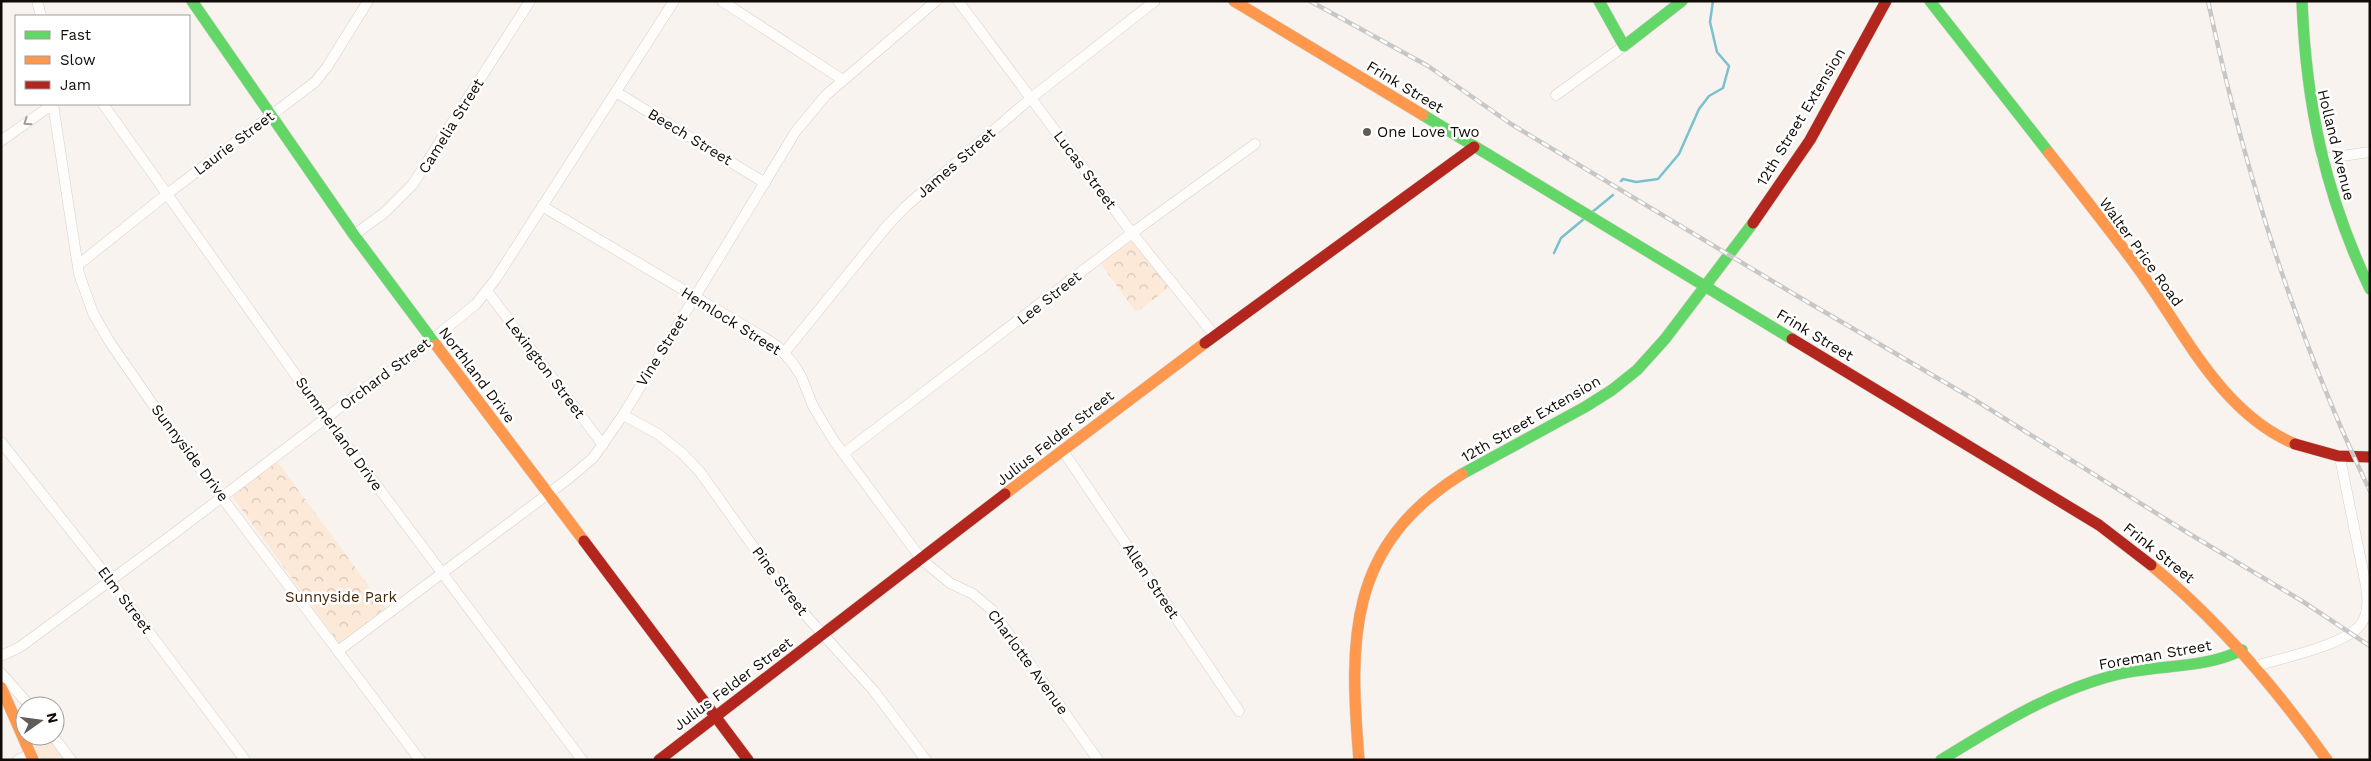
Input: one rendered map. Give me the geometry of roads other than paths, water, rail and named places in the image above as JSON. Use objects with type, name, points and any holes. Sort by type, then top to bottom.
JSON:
[{"type":"street","points":[[37,1],[41,15]]},
{"type":"street","name":"Northland Drive","points":[[192,1],[354,235],[748,760]]},
{"type":"street","name":"Laurie Street","points":[[78,265],[167,194],[308,88],[322,74],[368,1]]},
{"type":"street","name":"Camelia Street","points":[[354,235],[384,213],[413,184],[530,1]]},
{"type":"street","name":"Orchard Street","points":[[1,656],[20,647],[223,497],[368,386],[402,364],[476,304],[487,292],[674,1]]},
{"type":"street","points":[[722,1],[843,80]]},
{"type":"street","name":"Vine Street","points":[[338,651],[581,469],[603,445],[623,415],[796,131],[826,95],[936,1]]},
{"type":"street","name":"Lucas Street","points":[[958,1],[1132,233],[1215,336]]},
{"type":"street","name":"James Street","points":[[784,353],[887,226],[905,207],[1031,98],[1155,1]]},
{"type":"street","name":"Frink Street","points":[[1234,1],[2099,525],[2177,584],[2242,650],[2297,716],[2328,760]]},
{"type":"street","points":[[1598,1],[1624,46]]},
{"type":"street","points":[[1556,95],[1682,1]]},
{"type":"street","name":"12th Street Extension","points":[[1359,760],[1352,650],[1357,615],[1364,588],[1382,552],[1402,526],[1440,489],[1594,403],[1636,370],[1662,344],[1781,184],[1886,1]]},
{"type":"street","name":"Walter Price Road","points":[[1930,1],[2139,271],[2227,393],[2252,418],[2296,445],[2340,458],[2370,457]]},
{"type":"street","name":"Holland Avenue","points":[[2302,1],[2305,74],[2321,159],[2335,208],[2359,268],[2370,289]]},
{"type":"street","name":"Beech Street","points":[[616,92],[765,183]]},
{"type":"street","points":[[1,141],[52,105]]},
{"type":"street","name":"Sunnyside Drive","points":[[53,105],[78,265],[89,305],[109,341],[166,422],[420,760]]},
{"type":"street","name":"Summerland Drive","points":[[104,105],[327,419],[582,760]]},
{"type":"street","name":"Lee Street","points":[[843,454],[1132,233],[1255,144]]},
{"type":"street","name":"Julius Felder Street","points":[[658,760],[1215,336],[1474,146]]},
{"type":"street","points":[[2321,159],[2370,152]]},
{"type":"street","name":"Hemlock Street","points":[[542,206],[763,337],[784,353],[796,368],[813,406],[843,454],[922,560]]},
{"type":"street","points":[[2359,268],[2370,262]]},
{"type":"street","name":"Lexington Street","points":[[487,292],[603,445]]},
{"type":"street","name":"Pine Street","points":[[623,415],[658,434],[683,454],[700,472],[777,580],[874,692],[926,760]]},
{"type":"street","name":"Elm Street","points":[[1,442],[110,580],[245,760]]},
{"type":"street","name":"Allen Street","points":[[1063,451],[1239,711]]},
{"type":"street","points":[[2256,666],[2335,642],[2352,633],[2364,618],[2367,594],[2340,458]]},
{"type":"street","name":"Charlotte Avenue","points":[[922,560],[950,583],[973,594],[992,610],[1098,760]]},
{"type":"street","name":"Foreman Street","points":[[1941,760],[1996,726],[2067,690],[2127,673],[2220,660],[2242,650]]},
{"type":"street","points":[[1,673],[21,696]]},
{"type":"street","points":[[1,687],[32,757],[18,760]]},
{"type":"street","points":[[60,746],[71,760]]},
{"type":"waterway","points":[[1621,181],[1623,179],[1636,182],[1658,179],[1679,154],[1699,109],[1709,96],[1723,88],[1729,66],[1717,52],[1710,22],[1713,1]]},
{"type":"waterway","points":[[1591,213],[1613,195]]},
{"type":"waterway","points":[[1554,253],[1561,238],[1585,218]]},
{"type":"railway","points":[[1310,1],[1428,66],[1511,124],[1975,400],[2188,533],[2302,601],[2370,646]]},
{"type":"railway","points":[[2208,1],[2238,126],[2274,250],[2318,372],[2370,491]]},
{"type":"place","name":"One Love Two","points":[[1367,132]]},
{"type":"park label","name":"Sunnyside Park","points":[[341,597]]}]
